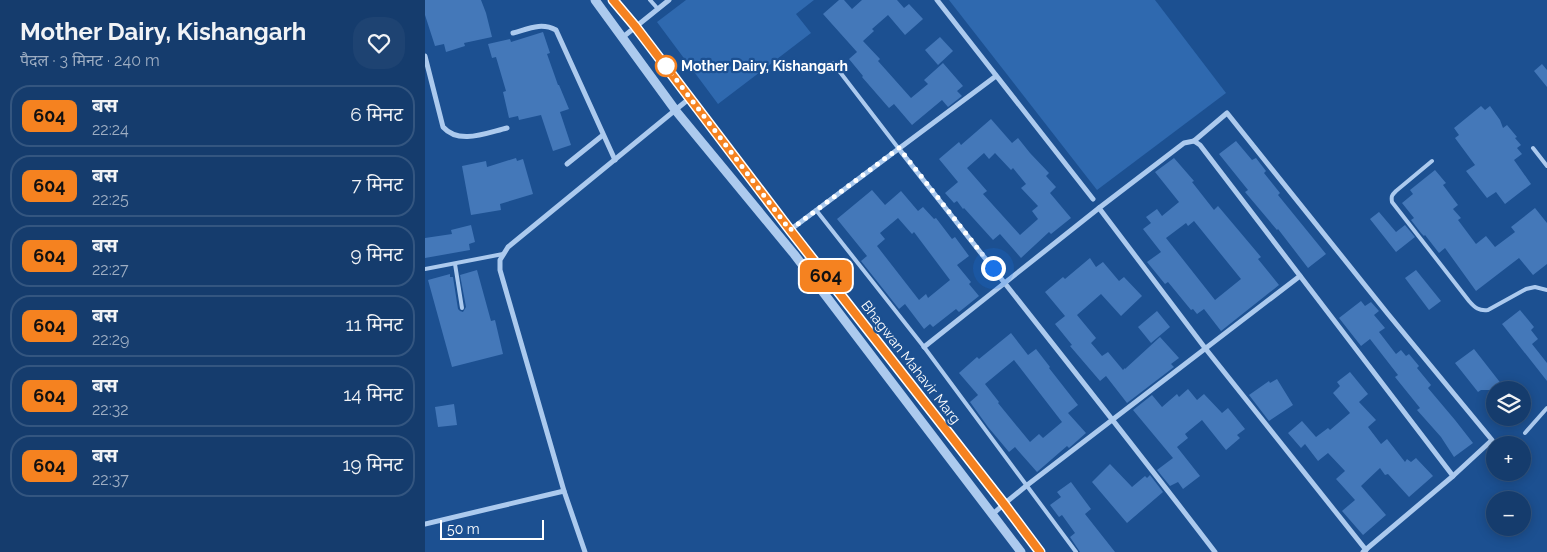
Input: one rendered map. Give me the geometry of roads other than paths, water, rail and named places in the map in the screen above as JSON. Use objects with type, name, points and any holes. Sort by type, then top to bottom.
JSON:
[{"type":"street","name":"Bhagwan Mahavir Marg","points":[[595,0],[676,110],[793,254],[1021,552]]},
{"type":"street","name":"Bhagwan Mahavir Marg","points":[[613,0],[1040,552]]},
{"type":"street","points":[[623,37],[669,0]]},
{"type":"street","points":[[937,0],[1093,199]]},
{"type":"street","points":[[513,33],[537,26],[550,27],[556,30],[615,160]]},
{"type":"street","points":[[425,56],[443,127],[448,133],[465,138],[507,128]]},
{"type":"street","points":[[790,230],[996,76]]},
{"type":"street","points":[[585,552],[564,491],[500,270],[500,260],[508,247],[690,98]]},
{"type":"street","points":[[924,346],[1099,208],[1184,143],[1194,141],[1227,113],[1492,440],[1365,551],[1205,348],[1099,208]]},
{"type":"street","points":[[567,164],[603,135]]},
{"type":"street","points":[[1194,141],[1200,145],[1453,476]]},
{"type":"street","points":[[899,148],[1113,419],[1215,552]]},
{"type":"street","points":[[993,514],[1026,486],[1300,276]]},
{"type":"street","points":[[425,524],[564,491]]},
{"type":"lane","points":[[650,0],[658,9]]},
{"type":"lane","points":[[833,63],[899,148]]},
{"type":"lane","points":[[1533,148],[1547,166]]},
{"type":"lane","points":[[1432,161],[1392,195],[1392,202],[1469,301],[1476,308],[1483,311],[1526,289],[1535,287],[1547,290]]},
{"type":"lane","points":[[816,210],[924,346],[1076,552]]},
{"type":"lane","points":[[425,268],[503,254]]},
{"type":"lane","points":[[455,264],[463,308]]},
{"type":"lane","points":[[1525,433],[1547,408]]},
{"type":"place","name":"Mother Dairy, Kishangarh","points":[[666,66]]}]
